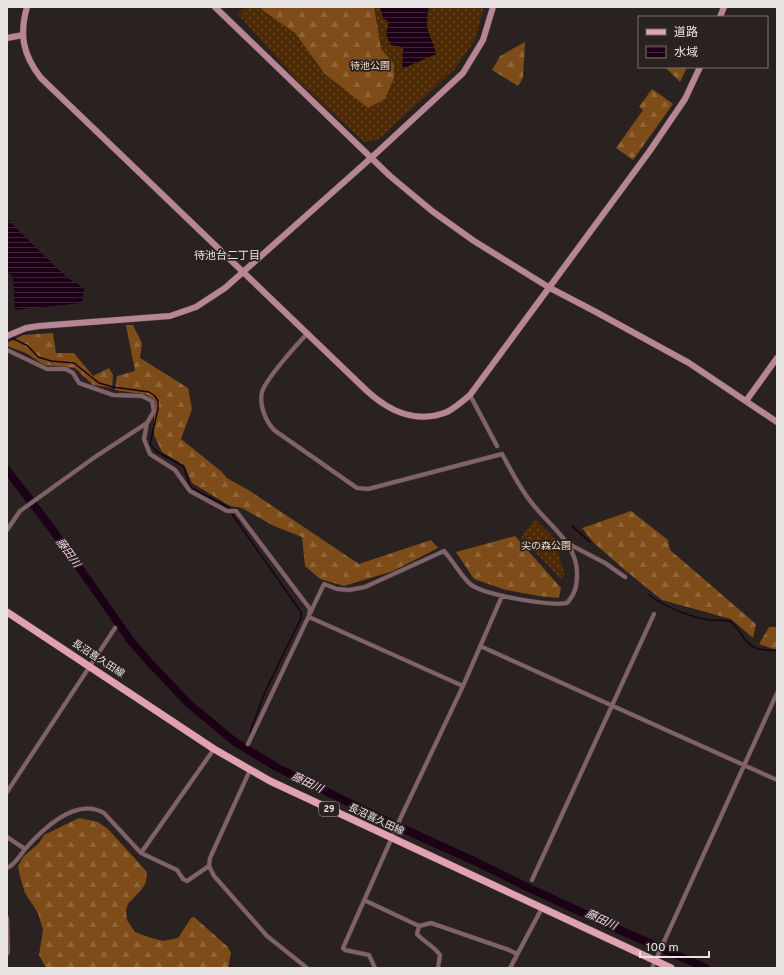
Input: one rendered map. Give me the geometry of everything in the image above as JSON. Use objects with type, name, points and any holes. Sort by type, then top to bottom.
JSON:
[{"type":"main road","name":"長沼喜久田線","points":[[7,612],[214,749],[285,789],[393,837],[542,908],[656,959],[671,968]]},
{"type":"street","points":[[27,7],[23,20],[23,43],[34,69],[41,78],[377,400],[388,408],[412,416],[436,415],[448,411],[470,395],[649,152],[685,99],[700,68]]},
{"type":"street","points":[[214,7],[390,176],[432,211],[474,241],[550,288],[671,353],[777,422]]},
{"type":"street","points":[[9,335],[38,326],[170,316],[196,307],[209,299],[225,288],[372,158],[463,73],[483,40],[493,7]]},
{"type":"street","points":[[7,38],[23,35]]},
{"type":"street","points":[[248,744],[324,584],[337,589],[349,590],[365,587],[444,551],[469,583],[477,588],[502,596],[553,604],[567,603],[574,593],[577,583],[575,557],[567,543],[555,527],[531,503],[502,454],[368,489],[357,488],[274,430],[266,418],[263,410],[261,400],[264,387],[296,344],[308,333]]},
{"type":"street","points":[[7,350],[47,369],[66,369],[73,372],[79,383],[113,395],[142,396],[152,401],[154,411],[147,423],[144,439],[150,454],[175,470],[190,491],[227,511],[236,511],[310,609],[309,617]]},
{"type":"street","points":[[746,401],[777,358]]},
{"type":"street","points":[[470,395],[497,446]]},
{"type":"street","points":[[7,530],[20,511],[95,457],[147,423]]},
{"type":"street","points":[[567,543],[605,563],[625,577]]},
{"type":"street","points":[[375,968],[369,955],[345,950],[343,948],[400,820],[463,686],[502,596]]},
{"type":"street","points":[[532,880],[654,614]]},
{"type":"street","points":[[309,617],[463,686]]},
{"type":"street","points":[[7,792],[115,628]]},
{"type":"street","points":[[480,646],[777,780]]},
{"type":"street","points":[[652,968],[777,693]]},
{"type":"street","points":[[141,853],[214,749]]},
{"type":"street","points":[[250,770],[210,858],[209,866],[214,876],[267,936],[307,968]]},
{"type":"street","points":[[7,868],[13,866],[25,849],[60,818],[71,811],[88,808],[96,809],[104,813],[141,853],[177,870],[183,879],[187,881],[209,866]]},
{"type":"street","points":[[7,837],[25,849]]},
{"type":"street","points":[[364,900],[420,926],[431,923],[517,954]]},
{"type":"street","points":[[510,968],[542,908]]},
{"type":"street","points":[[7,918],[7,954]]},
{"type":"street","points":[[420,926],[417,934],[422,940],[436,949],[440,954],[438,968]]},
{"type":"green space","name":"待池公園","points":[[246,7],[484,7],[475,40],[455,69],[378,140],[364,142],[294,77],[238,14]]},
{"type":"green space","points":[[263,7],[374,7],[381,49],[394,64],[394,78],[385,99],[368,108],[325,74],[295,33],[261,9]]},
{"type":"green space","points":[[525,42],[523,78],[518,86],[492,70],[500,56]]},
{"type":"green space","points":[[666,68],[687,68],[680,82]]},
{"type":"green space","points":[[652,89],[673,104],[633,160],[616,148],[643,110],[639,107]]},
{"type":"green space","points":[[126,325],[133,325],[142,343],[140,358],[188,388],[192,409],[181,439],[222,472],[227,478],[250,491],[359,564],[431,540],[438,548],[393,571],[344,586],[320,579],[305,566],[302,537],[274,526],[242,508],[230,506],[192,483],[184,465],[162,452],[154,435],[154,400],[148,395],[115,390],[117,376],[135,371]]},
{"type":"green space","points":[[53,333],[56,353],[74,353],[93,376],[109,368],[113,375],[112,388],[93,385],[75,368],[44,365],[26,353],[7,346],[7,343],[23,335]]},
{"type":"green space","points":[[631,511],[668,540],[670,550],[756,624],[753,638],[731,619],[662,600],[594,543],[582,528]]},
{"type":"green space","name":"尖の森公園","points":[[535,519],[560,544],[557,550],[565,574],[561,579],[521,537]]},
{"type":"green space","points":[[515,536],[561,588],[559,598],[506,590],[474,579],[456,552]]},
{"type":"green space","points":[[769,627],[777,627],[777,649],[759,644]]},
{"type":"green space","points":[[79,818],[98,822],[108,829],[147,872],[146,882],[142,889],[128,904],[126,910],[127,920],[135,932],[163,941],[178,938],[191,918],[194,917],[228,947],[231,953],[228,968],[46,968],[39,955],[43,930],[38,913],[25,893],[18,866],[24,856],[39,843],[44,835]]},
{"type":"water","points":[[380,7],[429,7],[427,27],[436,54],[402,69],[403,47],[391,45],[386,34],[389,22],[383,18]]},
{"type":"water","points":[[7,219],[66,277],[84,288],[82,303],[15,310],[13,277],[7,271]]},
{"type":"waterway","points":[[10,337],[28,346],[38,357],[51,361],[74,363],[99,383],[113,387],[149,392],[155,396],[158,401],[158,409],[150,444],[156,451],[184,467],[190,487],[230,508]]},
{"type":"waterway","name":"藤田川","points":[[7,470],[52,529],[131,641],[189,704],[235,742],[278,768],[395,825],[613,927],[706,968]]},
{"type":"waterway","points":[[232,514],[301,612],[301,618],[265,692],[250,735]]},
{"type":"waterway","points":[[572,526],[590,542]]},
{"type":"waterway","points":[[649,595],[662,603],[685,613],[709,620],[731,622],[747,642],[754,648],[763,650],[777,650]]},
{"type":"district","name":"待池台二丁目","points":[[227,256]]}]
